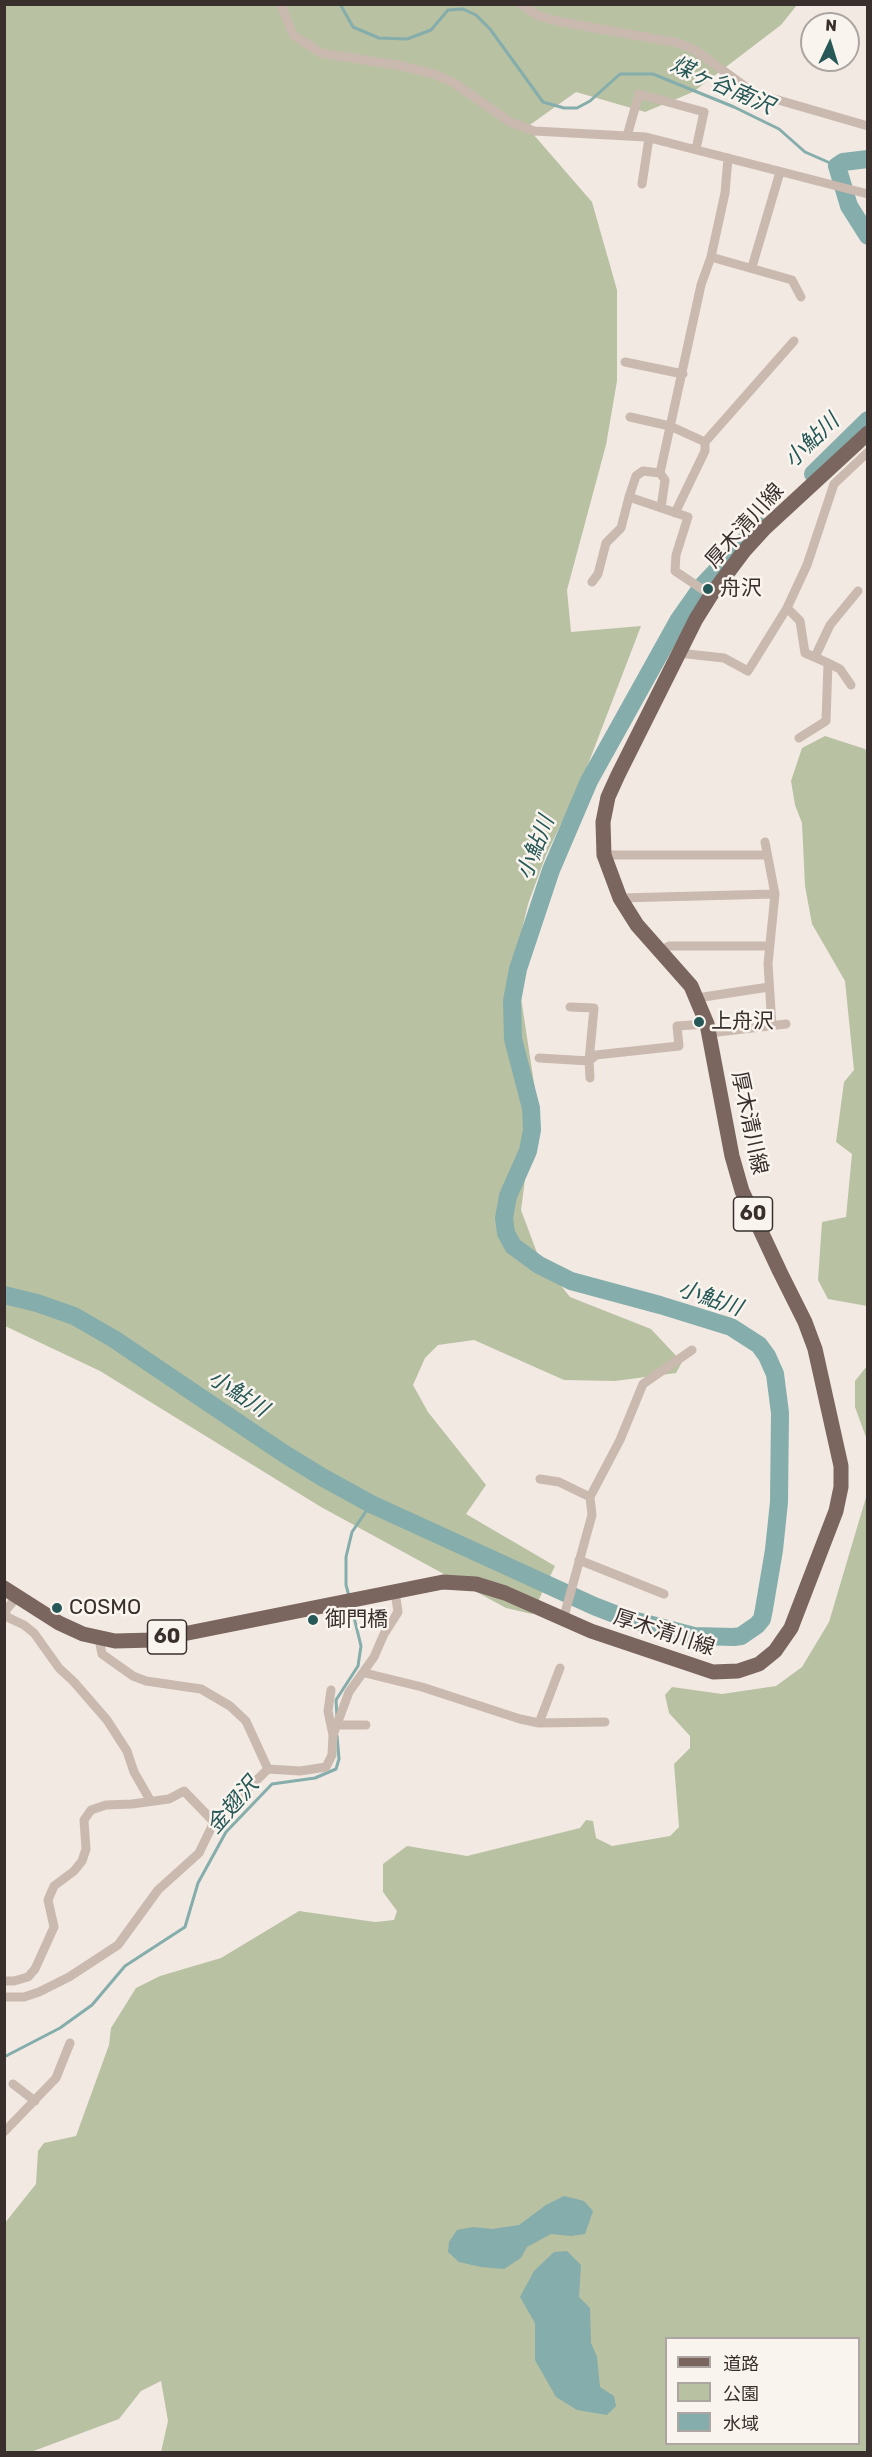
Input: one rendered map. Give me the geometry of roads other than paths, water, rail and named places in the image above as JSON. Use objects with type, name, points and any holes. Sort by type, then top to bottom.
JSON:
[{"type":"main road","name":"厚木清川線","points":[[99,1639],[153,1640],[443,1582],[476,1584],[505,1593],[591,1632],[713,1672],[738,1671],[759,1664],[776,1651],[791,1628],[836,1511],[841,1487],[841,1466],[815,1349],[805,1322],[742,1191],[732,1156],[708,1029],[697,998],[691,986],[637,925],[620,898],[604,855],[603,822],[608,798],[708,593],[765,528],[867,433]]},
{"type":"main road","name":"60","points":[[4,1588],[59,1623],[99,1639]]},
{"type":"street","points":[[281,4],[293,35],[321,53],[396,65],[434,74],[454,82],[510,122],[534,131],[649,138],[867,194]]},
{"type":"street","points":[[521,4],[537,15],[556,21],[678,43],[695,50],[754,93],[867,126]]},
{"type":"street","points":[[627,136],[639,94],[704,112],[696,149]]},
{"type":"street","points":[[642,184],[649,138]]},
{"type":"street","points":[[660,473],[701,285],[711,257],[725,193],[728,158]]},
{"type":"street","points":[[752,267],[780,172]]},
{"type":"street","points":[[711,257],[792,280],[801,297]]},
{"type":"street","points":[[675,513],[705,451],[705,442],[794,341]]},
{"type":"street","points":[[625,362],[683,374]]},
{"type":"street","points":[[630,417],[670,426],[705,442]]},
{"type":"street","points":[[678,653],[724,658],[748,671],[787,609],[807,565],[834,484],[867,452]]},
{"type":"street","points":[[592,582],[598,574],[606,543],[621,528],[636,476],[644,471],[660,473],[665,480],[660,508]]},
{"type":"street","points":[[629,497],[688,517],[676,555],[675,571],[708,593]]},
{"type":"street","points":[[815,657],[831,625],[858,591]]},
{"type":"street","points":[[787,609],[800,621],[805,653],[840,669],[851,685]]},
{"type":"street","points":[[799,738],[826,721],[828,663]]},
{"type":"street","points":[[765,842],[775,894],[769,987],[772,1026]]},
{"type":"street","points":[[604,855],[766,855]]},
{"type":"street","points":[[620,898],[775,894]]},
{"type":"street","points":[[661,951],[669,946],[770,946]]},
{"type":"street","points":[[697,998],[769,987]]},
{"type":"street","points":[[570,1007],[594,1008],[588,1061],[590,1078]]},
{"type":"street","points":[[538,1058],[588,1061],[596,1055],[679,1046],[677,1026],[708,1029],[786,1024]]},
{"type":"street","points":[[563,1620],[592,1515],[590,1497],[620,1440],[643,1384],[692,1350]]},
{"type":"street","points":[[540,1479],[559,1482],[590,1497]]},
{"type":"street","points":[[579,1562],[664,1594]]},
{"type":"street","points":[[333,1735],[349,1692],[364,1673],[398,1612],[395,1592]]},
{"type":"street","points":[[17,1598],[5,1611],[7,1617],[34,1633],[59,1668],[75,1682],[107,1720],[127,1751],[150,1800]]},
{"type":"street","points":[[99,1639],[102,1654],[133,1676],[146,1681],[201,1689],[230,1706],[246,1721],[268,1769]]},
{"type":"street","points":[[539,1723],[560,1668]]},
{"type":"street","points":[[364,1673],[422,1687],[539,1723],[605,1722]]},
{"type":"street","points":[[4,1997],[24,1997],[39,1992],[69,1977],[118,1945],[158,1890],[200,1853],[214,1822],[268,1769],[300,1771],[326,1767],[332,1755],[333,1735],[328,1711],[331,1690]]},
{"type":"street","points":[[337,1725],[366,1725]]},
{"type":"street","points":[[4,1981],[14,1982],[28,1977],[35,1969],[54,1927],[48,1900],[54,1886],[74,1871],[82,1861],[86,1849],[84,1820],[91,1810],[106,1805],[169,1799],[184,1791],[214,1822]]},
{"type":"street","points":[[4,2132],[56,2078],[70,2043]]},
{"type":"street","points":[[13,2084],[35,2101]]},
{"type":"water","points":[[564,2196],[584,2201],[593,2211],[585,2234],[571,2236],[551,2234],[527,2247],[521,2258],[504,2269],[459,2262],[448,2252],[449,2242],[457,2230],[473,2227],[492,2229],[519,2225],[546,2205]]},
{"type":"water","points":[[567,2251],[581,2265],[579,2297],[590,2308],[591,2343],[597,2357],[600,2387],[614,2396],[616,2406],[607,2415],[577,2410],[556,2397],[535,2360],[535,2323],[520,2297],[534,2271],[554,2252]]},
{"type":"waterway","name":"煤ヶ谷南沢","points":[[340,4],[353,27],[379,38],[407,39],[431,30],[448,10],[463,9],[476,15],[490,29],[543,102],[564,108],[577,108],[590,101],[620,74],[653,74],[734,107],[779,129],[805,152],[837,166]]},
{"type":"waterway","name":"小鮎川","points":[[868,159],[843,162],[837,166],[849,206],[868,236]]},
{"type":"waterway","name":"小鮎川","points":[[813,474],[868,420]]},
{"type":"waterway","name":"小鮎川","points":[[4,1295],[37,1303],[74,1316],[114,1339],[322,1477],[371,1504],[594,1606],[625,1618],[694,1636],[741,1636],[757,1625],[762,1619],[764,1609],[779,1502],[780,1413],[775,1374],[767,1356],[759,1345],[731,1327],[571,1281],[539,1265],[513,1246],[506,1233],[504,1218],[508,1196],[528,1151],[532,1130],[531,1108],[513,1039],[512,1001],[518,969],[551,870],[589,781],[678,621],[704,584],[759,526]]},
{"type":"waterway","name":"金翅沢","points":[[349,1596],[346,1585],[346,1557],[352,1532],[371,1504]]},
{"type":"waterway","name":"金翅沢","points":[[337,1717],[336,1700],[358,1666],[361,1646],[351,1605]]},
{"type":"waterway","name":"金翅沢","points":[[4,2057],[60,2028],[92,2005],[125,1966],[185,1927],[198,1883],[226,1832],[272,1784],[315,1778],[336,1769],[339,1759],[337,1736]]},
{"type":"place","name":"舟沢","points":[[708,589]]},
{"type":"place","name":"上舟沢","points":[[699,1022]]},
{"type":"place","name":"COSMO","points":[[57,1608]]},
{"type":"place","name":"御門橋","points":[[313,1620]]}]
